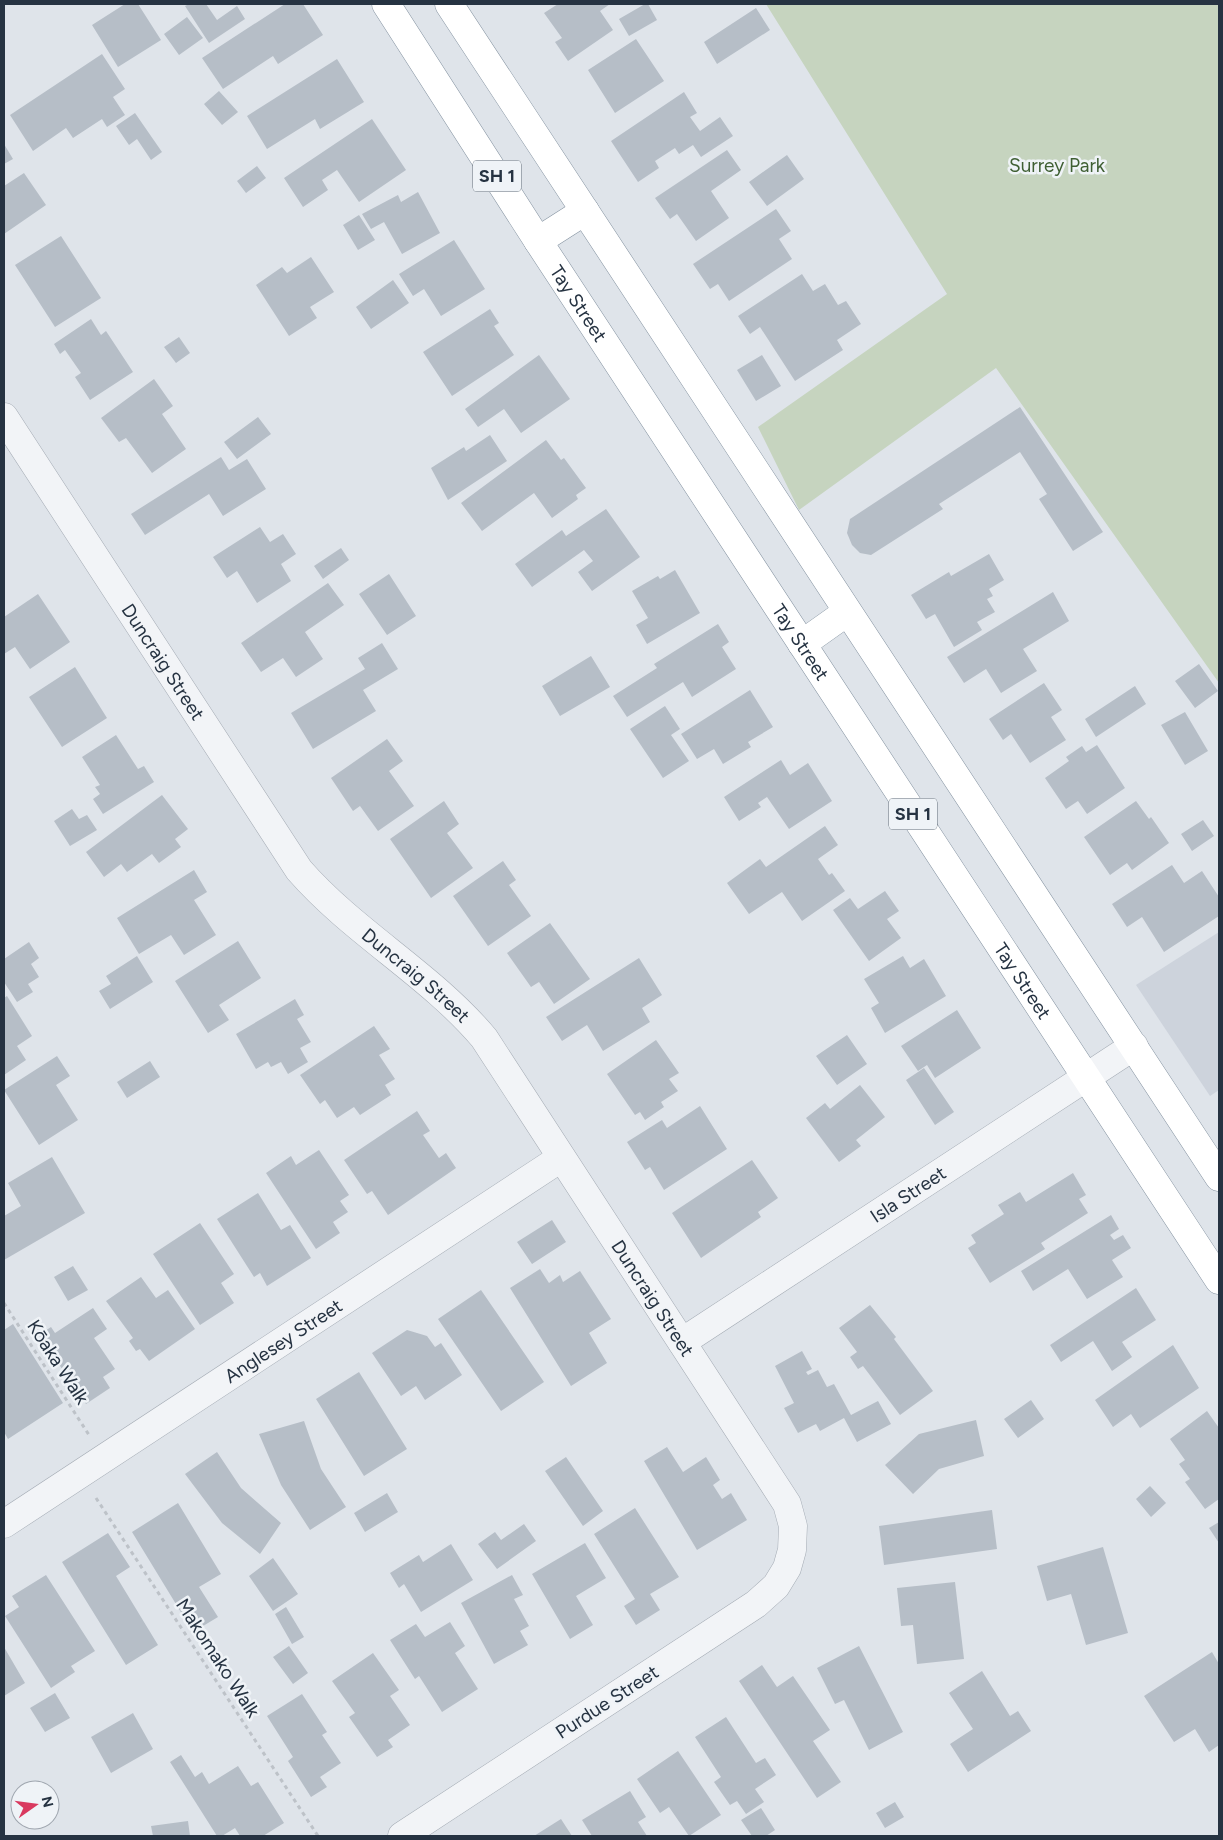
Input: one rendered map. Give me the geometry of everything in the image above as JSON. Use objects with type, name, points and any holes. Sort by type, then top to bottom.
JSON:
[{"type":"highway","name":"Tay Street","points":[[386,4],[538,241],[1219,1280]]},
{"type":"highway","name":"SH 1","points":[[449,4],[1219,1177]]},
{"type":"highway","points":[[538,241],[585,211]]},
{"type":"highway","points":[[802,644],[847,612]]},
{"type":"street","name":"Duncraig Street","points":[[4,417],[299,870],[340,911],[463,1013],[484,1038],[787,1504],[793,1526],[792,1550]]},
{"type":"street","name":"Isla Street","points":[[682,1342],[1134,1046]]},
{"type":"street","name":"Anglesey Street","points":[[4,1524],[562,1158]]},
{"type":"street","name":"Purdue Street","points":[[402,1836],[756,1604],[776,1586],[787,1568],[792,1550]]},
{"type":"path","name":"Kōaka Walk","points":[[4,1303],[90,1436]]},
{"type":"path","name":"Makomako Walk","points":[[94,1496],[318,1836]]},
{"type":"shaded area","points":[[1219,932],[1219,1090],[1210,1096],[1136,985]]},
{"type":"green space","name":"Surrey Park","points":[[766,4],[1219,4],[1219,683],[996,368],[799,510],[758,427],[947,294]]},
{"type":"building","points":[[125,4],[138,4],[161,40],[118,67],[92,25]]},
{"type":"building","points":[[189,4],[206,4],[217,20],[237,6],[245,19],[209,43],[185,6]]},
{"type":"building","points":[[285,4],[303,4],[323,35],[278,64],[273,56],[223,89],[202,58]]},
{"type":"building","points":[[558,4],[610,4],[600,11],[613,30],[568,61],[555,42],[562,38],[544,13]]},
{"type":"building","points":[[648,4],[657,20],[629,36],[619,19]]},
{"type":"building","points":[[756,8],[770,30],[717,64],[704,42]]},
{"type":"building","points":[[187,17],[203,38],[179,55],[164,34]]},
{"type":"building","points":[[636,39],[664,81],[615,113],[588,70]]},
{"type":"building","points":[[102,54],[125,89],[113,97],[125,115],[107,127],[102,119],[73,138],[66,128],[33,151],[10,115]]},
{"type":"building","points":[[337,59],[364,102],[320,129],[315,119],[267,149],[247,116]]},
{"type":"building","points":[[219,91],[238,112],[222,125],[204,104]]},
{"type":"building","points":[[684,92],[697,113],[690,117],[700,131],[720,117],[733,136],[701,157],[693,145],[679,154],[675,148],[655,161],[659,168],[638,182],[611,141]]},
{"type":"building","points":[[135,113],[162,152],[151,160],[137,139],[129,145],[116,126]]},
{"type":"building","points":[[372,119],[406,170],[359,202],[337,170],[322,180],[328,190],[303,207],[284,178]]},
{"type":"building","points":[[4,144],[13,159],[4,164]]},
{"type":"building","points":[[727,150],[741,170],[711,191],[729,218],[696,241],[677,214],[670,219],[655,198]]},
{"type":"building","points":[[787,155],[804,179],[767,206],[749,182]]},
{"type":"building","points":[[257,166],[266,178],[246,193],[237,181]]},
{"type":"building","points":[[24,173],[46,205],[4,234],[4,186]]},
{"type":"building","points":[[418,192],[440,233],[402,254],[384,222],[371,229],[362,214],[398,195],[401,202]]},
{"type":"building","points":[[776,209],[791,231],[779,239],[792,259],[729,301],[718,284],[710,289],[693,264]]},
{"type":"building","points":[[359,215],[375,240],[358,250],[343,225]]},
{"type":"building","points":[[61,236],[101,298],[55,327],[15,265]]},
{"type":"building","points":[[454,240],[485,289],[441,316],[424,289],[413,296],[399,274]]},
{"type":"building","points":[[311,257],[334,292],[310,307],[317,318],[289,336],[256,285],[282,267],[287,273]]},
{"type":"building","points":[[802,274],[813,291],[825,284],[838,305],[846,301],[861,324],[837,340],[843,350],[795,381],[760,327],[750,334],[738,316]]},
{"type":"building","points":[[393,280],[409,303],[371,329],[356,307]]},
{"type":"building","points":[[490,309],[499,323],[494,326],[514,355],[452,396],[423,352]]},
{"type":"building","points":[[91,319],[101,335],[106,331],[133,372],[90,400],[75,377],[81,373],[65,350],[60,354],[54,344]]},
{"type":"building","points":[[179,337],[190,353],[176,363],[164,347]]},
{"type":"building","points":[[539,355],[570,399],[521,433],[504,409],[478,427],[465,409]]},
{"type":"building","points":[[762,355],[781,386],[756,401],[737,370]]},
{"type":"building","points":[[154,379],[173,406],[162,414],[186,449],[152,473],[126,438],[119,442],[101,418]]},
{"type":"building","points":[[1020,407],[1103,532],[1073,551],[1039,499],[1047,494],[1020,452],[939,504],[943,509],[871,555],[860,553],[852,545],[847,533],[850,519]]},
{"type":"building","points":[[258,417],[271,434],[237,459],[224,442]]},
{"type":"building","points":[[490,435],[507,461],[448,500],[431,468],[464,447],[466,451]]},
{"type":"building","points":[[546,440],[561,460],[564,458],[586,488],[576,495],[578,499],[552,518],[534,493],[482,531],[461,503]]},
{"type":"building","points":[[221,457],[229,470],[247,459],[266,489],[223,516],[209,494],[145,535],[131,514]]},
{"type":"building","points":[[606,509],[640,557],[592,591],[578,572],[593,561],[584,550],[532,587],[515,564],[562,530],[566,536]]},
{"type":"building","points":[[260,527],[270,542],[283,534],[296,554],[281,564],[291,581],[257,603],[237,571],[227,578],[213,557]]},
{"type":"building","points":[[341,548],[349,560],[323,579],[314,566]]},
{"type":"building","points":[[989,554],[1004,580],[989,589],[993,596],[987,599],[995,612],[977,622],[982,630],[954,647],[935,614],[926,619],[911,595],[949,572],[951,576]]},
{"type":"building","points":[[675,570],[700,613],[647,644],[636,625],[648,618],[632,591],[658,576],[660,579]]},
{"type":"building","points":[[389,574],[416,616],[387,635],[359,594]]},
{"type":"building","points":[[328,583],[344,605],[305,632],[323,659],[296,677],[283,658],[261,672],[241,643]]},
{"type":"building","points":[[1053,592],[1069,621],[1023,649],[1037,671],[1001,693],[986,669],[964,683],[947,657]]},
{"type":"building","points":[[38,594],[70,642],[30,669],[15,647],[4,654],[4,617]]},
{"type":"building","points":[[718,624],[729,642],[722,647],[736,669],[692,697],[683,682],[627,717],[613,696],[657,668],[654,664]]},
{"type":"building","points":[[382,643],[398,669],[363,690],[376,711],[313,749],[291,713],[365,669],[358,658]]},
{"type":"building","points":[[591,656],[610,687],[560,716],[542,686]]},
{"type":"building","points":[[1199,664],[1218,691],[1195,708],[1175,681]]},
{"type":"building","points":[[75,667],[107,718],[62,747],[29,697]]},
{"type":"building","points":[[1044,683],[1062,710],[1051,717],[1066,740],[1030,763],[1011,734],[1003,740],[989,719]]},
{"type":"building","points":[[1135,686],[1146,704],[1096,737],[1085,719]]},
{"type":"building","points":[[750,690],[773,727],[748,742],[751,747],[723,764],[714,749],[697,759],[681,734]]},
{"type":"building","points":[[665,706],[680,729],[671,735],[689,761],[663,778],[630,729]]},
{"type":"building","points":[[1185,712],[1208,751],[1185,765],[1161,725]]},
{"type":"building","points":[[116,735],[138,769],[144,766],[154,782],[103,814],[93,799],[100,794],[95,787],[100,785],[82,757]]},
{"type":"building","points":[[387,739],[403,761],[389,771],[414,806],[378,831],[360,806],[353,811],[331,778]]},
{"type":"building","points":[[1097,745],[1125,788],[1087,814],[1078,801],[1066,809],[1045,778],[1069,761],[1066,757],[1082,746],[1086,752]]},
{"type":"building","points":[[781,760],[790,775],[808,763],[832,801],[789,829],[767,797],[758,803],[761,807],[739,821],[724,797]]},
{"type":"building","points":[[162,795],[188,829],[175,839],[181,847],[159,863],[152,854],[127,872],[121,864],[104,877],[86,852]]},
{"type":"building","points":[[444,801],[459,824],[447,833],[473,868],[431,898],[390,839]]},
{"type":"building","points":[[1136,801],[1149,819],[1151,817],[1169,843],[1132,870],[1127,863],[1110,875],[1084,837]]},
{"type":"building","points":[[72,809],[79,819],[87,815],[97,830],[70,846],[54,821]]},
{"type":"building","points":[[1203,820],[1214,836],[1192,851],[1181,834]]},
{"type":"building","points":[[825,826],[838,845],[818,859],[829,875],[832,873],[845,891],[802,921],[782,892],[749,914],[727,883],[760,859],[766,867]]},
{"type":"building","points":[[503,861],[516,880],[509,885],[531,916],[488,946],[453,896]]},
{"type":"building","points":[[1172,865],[1184,883],[1202,871],[1219,897],[1219,916],[1164,952],[1142,917],[1127,927],[1112,904]]},
{"type":"building","points":[[194,870],[207,892],[194,900],[216,935],[184,955],[171,935],[139,954],[117,918]]},
{"type":"building","points":[[885,891],[899,911],[887,919],[901,938],[869,961],[833,910],[850,898],[858,909]]},
{"type":"building","points":[[550,923],[590,979],[554,1004],[539,982],[531,987],[507,953]]},
{"type":"building","points":[[238,941],[261,978],[219,1005],[229,1020],[208,1033],[175,981]]},
{"type":"building","points":[[29,942],[39,958],[31,964],[39,977],[28,984],[33,992],[17,1002],[4,982],[4,959]]},
{"type":"building","points":[[137,956],[153,982],[110,1009],[99,991],[111,984],[106,976]]},
{"type":"building","points":[[903,956],[910,968],[924,959],[946,996],[885,1033],[871,1008],[879,1003],[864,979]]},
{"type":"building","points":[[639,958],[662,995],[642,1008],[650,1022],[603,1051],[587,1025],[562,1041],[546,1017]]},
{"type":"building","points":[[7,996],[32,1036],[17,1046],[26,1060],[4,1075],[4,998]]},
{"type":"building","points":[[295,999],[304,1015],[297,1019],[311,1042],[300,1048],[308,1062],[288,1074],[281,1062],[271,1067],[268,1062],[256,1069],[236,1034]]},
{"type":"building","points":[[957,1010],[981,1048],[935,1078],[927,1065],[918,1071],[901,1046]]},
{"type":"building","points":[[374,1026],[390,1049],[379,1055],[395,1079],[385,1085],[391,1095],[360,1115],[354,1107],[337,1118],[325,1100],[320,1104],[300,1075]]},
{"type":"building","points":[[847,1035],[867,1064],[837,1085],[816,1056]]},
{"type":"building","points":[[656,1040],[679,1073],[669,1079],[678,1091],[661,1102],[664,1107],[645,1120],[640,1112],[635,1115],[607,1074]]},
{"type":"building","points":[[57,1056],[70,1076],[56,1085],[78,1120],[39,1145],[4,1090]]},
{"type":"building","points":[[150,1061],[160,1077],[127,1098],[117,1082]]},
{"type":"building","points":[[924,1068],[954,1112],[935,1125],[906,1080]]},
{"type":"building","points":[[860,1085],[885,1117],[856,1140],[861,1146],[839,1162],[806,1118],[825,1103],[830,1109]]},
{"type":"building","points":[[700,1106],[727,1149],[664,1190],[650,1167],[645,1170],[627,1142],[662,1120],[667,1128]]},
{"type":"building","points":[[417,1111],[430,1131],[423,1135],[439,1158],[446,1153],[456,1168],[388,1215],[372,1191],[367,1194],[344,1160]]},
{"type":"building","points":[[319,1150],[349,1195],[340,1201],[348,1212],[333,1222],[340,1233],[316,1249],[266,1173],[291,1156],[296,1165]]},
{"type":"building","points":[[52,1157],[85,1213],[4,1260],[4,1216],[21,1206],[8,1183]]},
{"type":"building","points":[[752,1160],[778,1198],[758,1212],[761,1217],[701,1258],[672,1213]]},
{"type":"building","points":[[1073,1173],[1086,1195],[1079,1199],[1088,1213],[1041,1243],[1045,1249],[990,1283],[968,1248],[976,1243],[971,1235],[1004,1214],[998,1205],[1020,1192],[1026,1202]]},
{"type":"building","points":[[258,1193],[281,1230],[290,1225],[311,1258],[267,1286],[260,1273],[254,1277],[217,1219]]},
{"type":"building","points":[[1111,1215],[1119,1229],[1110,1235],[1114,1240],[1123,1235],[1131,1248],[1112,1260],[1123,1277],[1087,1299],[1068,1269],[1033,1291],[1021,1271]]},
{"type":"building","points":[[552,1220],[566,1242],[532,1264],[517,1242]]},
{"type":"building","points":[[200,1223],[234,1274],[221,1283],[234,1303],[200,1325],[153,1254]]},
{"type":"building","points":[[73,1266],[88,1290],[68,1301],[54,1277]]},
{"type":"building","points":[[540,1269],[549,1283],[560,1275],[563,1282],[580,1271],[611,1319],[589,1333],[607,1363],[571,1386],[510,1288]]},
{"type":"building","points":[[141,1277],[156,1298],[168,1290],[195,1329],[149,1361],[140,1349],[136,1351],[129,1341],[133,1338],[106,1301]]},
{"type":"building","points":[[1136,1288],[1156,1320],[1122,1342],[1132,1357],[1112,1371],[1093,1341],[1061,1362],[1050,1345]]},
{"type":"building","points":[[481,1290],[544,1382],[501,1411],[438,1319]]},
{"type":"building","points":[[870,1305],[896,1337],[894,1339],[933,1391],[900,1415],[863,1366],[858,1369],[850,1357],[857,1352],[839,1328]]},
{"type":"building","points":[[93,1308],[107,1329],[94,1338],[115,1369],[103,1377],[110,1388],[86,1404],[39,1335],[51,1327],[55,1333]]},
{"type":"building","points":[[13,1324],[63,1403],[8,1439],[4,1432],[4,1330]]},
{"type":"building","points":[[407,1330],[427,1336],[435,1347],[441,1343],[462,1375],[425,1400],[416,1386],[401,1396],[372,1353]]},
{"type":"building","points":[[1173,1345],[1199,1388],[1140,1428],[1131,1414],[1113,1427],[1095,1400]]},
{"type":"building","points":[[802,1351],[812,1369],[806,1372],[808,1375],[818,1370],[827,1387],[834,1384],[851,1415],[878,1401],[891,1424],[857,1442],[844,1418],[820,1431],[816,1424],[798,1433],[784,1408],[794,1403],[775,1366]]},
{"type":"building","points":[[359,1372],[407,1449],[364,1476],[316,1399]]},
{"type":"building","points":[[1031,1400],[1044,1419],[1018,1438],[1004,1419]]},
{"type":"building","points":[[1207,1411],[1219,1428],[1219,1499],[1205,1509],[1185,1482],[1190,1479],[1179,1464],[1185,1460],[1170,1439]]},
{"type":"building","points":[[976,1420],[984,1456],[939,1469],[913,1494],[885,1465],[919,1434]]},
{"type":"building","points":[[304,1421],[321,1469],[346,1507],[310,1530],[281,1485],[259,1434]]},
{"type":"building","points":[[667,1447],[683,1472],[706,1457],[720,1480],[713,1485],[722,1499],[731,1493],[747,1520],[697,1550],[644,1461]]},
{"type":"building","points":[[217,1452],[241,1488],[281,1523],[260,1554],[222,1523],[185,1474]]},
{"type":"building","points":[[566,1457],[603,1511],[583,1526],[545,1471]]},
{"type":"building","points":[[1150,1486],[1166,1503],[1151,1517],[1136,1499]]},
{"type":"building","points":[[387,1493],[398,1512],[365,1532],[354,1513]]},
{"type":"building","points":[[178,1503],[221,1574],[199,1587],[218,1617],[193,1632],[132,1532]]},
{"type":"building","points":[[635,1508],[679,1577],[650,1594],[660,1610],[636,1625],[624,1606],[635,1599],[594,1534]]},
{"type":"building","points":[[992,1510],[997,1549],[884,1565],[879,1526]]},
{"type":"building","points":[[1219,1522],[1219,1543],[1209,1528]]},
{"type":"building","points":[[524,1524],[536,1541],[497,1569],[478,1544],[495,1532],[501,1540]]},
{"type":"building","points":[[108,1533],[130,1567],[116,1576],[158,1645],[126,1665],[62,1562]]},
{"type":"building","points":[[585,1543],[606,1578],[576,1596],[593,1625],[570,1639],[532,1574]]},
{"type":"building","points":[[451,1544],[473,1580],[421,1612],[404,1584],[399,1588],[390,1573],[419,1555],[423,1562]]},
{"type":"building","points":[[1103,1547],[1128,1633],[1086,1645],[1071,1594],[1047,1601],[1037,1566]]},
{"type":"building","points":[[273,1558],[298,1594],[273,1611],[249,1576]]},
{"type":"building","points":[[46,1575],[95,1651],[71,1666],[75,1672],[51,1688],[5,1616],[19,1607],[12,1596]]},
{"type":"building","points":[[512,1575],[523,1595],[514,1599],[529,1626],[520,1631],[528,1645],[494,1664],[461,1603]]},
{"type":"building","points":[[955,1582],[964,1659],[917,1664],[913,1625],[901,1626],[897,1588]]},
{"type":"building","points":[[286,1607],[304,1637],[292,1644],[275,1614]]},
{"type":"building","points":[[450,1622],[465,1646],[455,1653],[478,1689],[442,1712],[419,1676],[415,1679],[390,1640],[416,1624],[425,1637]]},
{"type":"building","points":[[289,1646],[308,1673],[293,1684],[273,1657]]},
{"type":"building","points":[[859,1646],[903,1732],[869,1750],[844,1700],[835,1704],[817,1668]]},
{"type":"building","points":[[4,1647],[25,1683],[4,1696]]},
{"type":"building","points":[[1212,1652],[1219,1664],[1219,1745],[1209,1752],[1195,1729],[1174,1742],[1144,1696]]},
{"type":"building","points":[[373,1653],[399,1690],[390,1696],[410,1725],[388,1740],[393,1747],[377,1757],[349,1717],[355,1713],[332,1681]]},
{"type":"building","points":[[762,1665],[777,1687],[793,1676],[830,1730],[813,1741],[841,1782],[817,1798],[739,1681]]},
{"type":"building","points":[[982,1671],[1010,1716],[1018,1711],[1031,1731],[968,1772],[950,1744],[973,1729],[949,1693]]},
{"type":"building","points":[[55,1693],[70,1718],[45,1732],[30,1708]]},
{"type":"building","points":[[302,1694],[327,1732],[322,1735],[341,1763],[320,1777],[327,1787],[311,1797],[288,1761],[293,1757],[267,1716]]},
{"type":"building","points":[[133,1713],[153,1749],[111,1773],[91,1737]]},
{"type":"building","points":[[726,1717],[756,1763],[765,1758],[776,1775],[755,1789],[764,1802],[746,1814],[737,1801],[730,1805],[714,1782],[721,1777],[695,1737]]},
{"type":"building","points":[[678,1751],[721,1815],[689,1836],[669,1807],[660,1813],[637,1779]]},
{"type":"building","points":[[181,1755],[195,1777],[202,1772],[209,1784],[238,1766],[251,1786],[258,1782],[284,1823],[263,1836],[240,1836],[235,1828],[222,1836],[217,1836],[170,1762]]},
{"type":"building","points":[[630,1791],[646,1817],[638,1822],[647,1836],[592,1836],[582,1820]]},
{"type":"building","points":[[895,1802],[904,1817],[885,1828],[876,1813]]},
{"type":"building","points":[[761,1808],[775,1830],[766,1836],[752,1836],[741,1820]]},
{"type":"building","points":[[561,1819],[572,1836],[534,1836]]},
{"type":"building","points":[[188,1821],[190,1836],[153,1836],[151,1826]]}]
